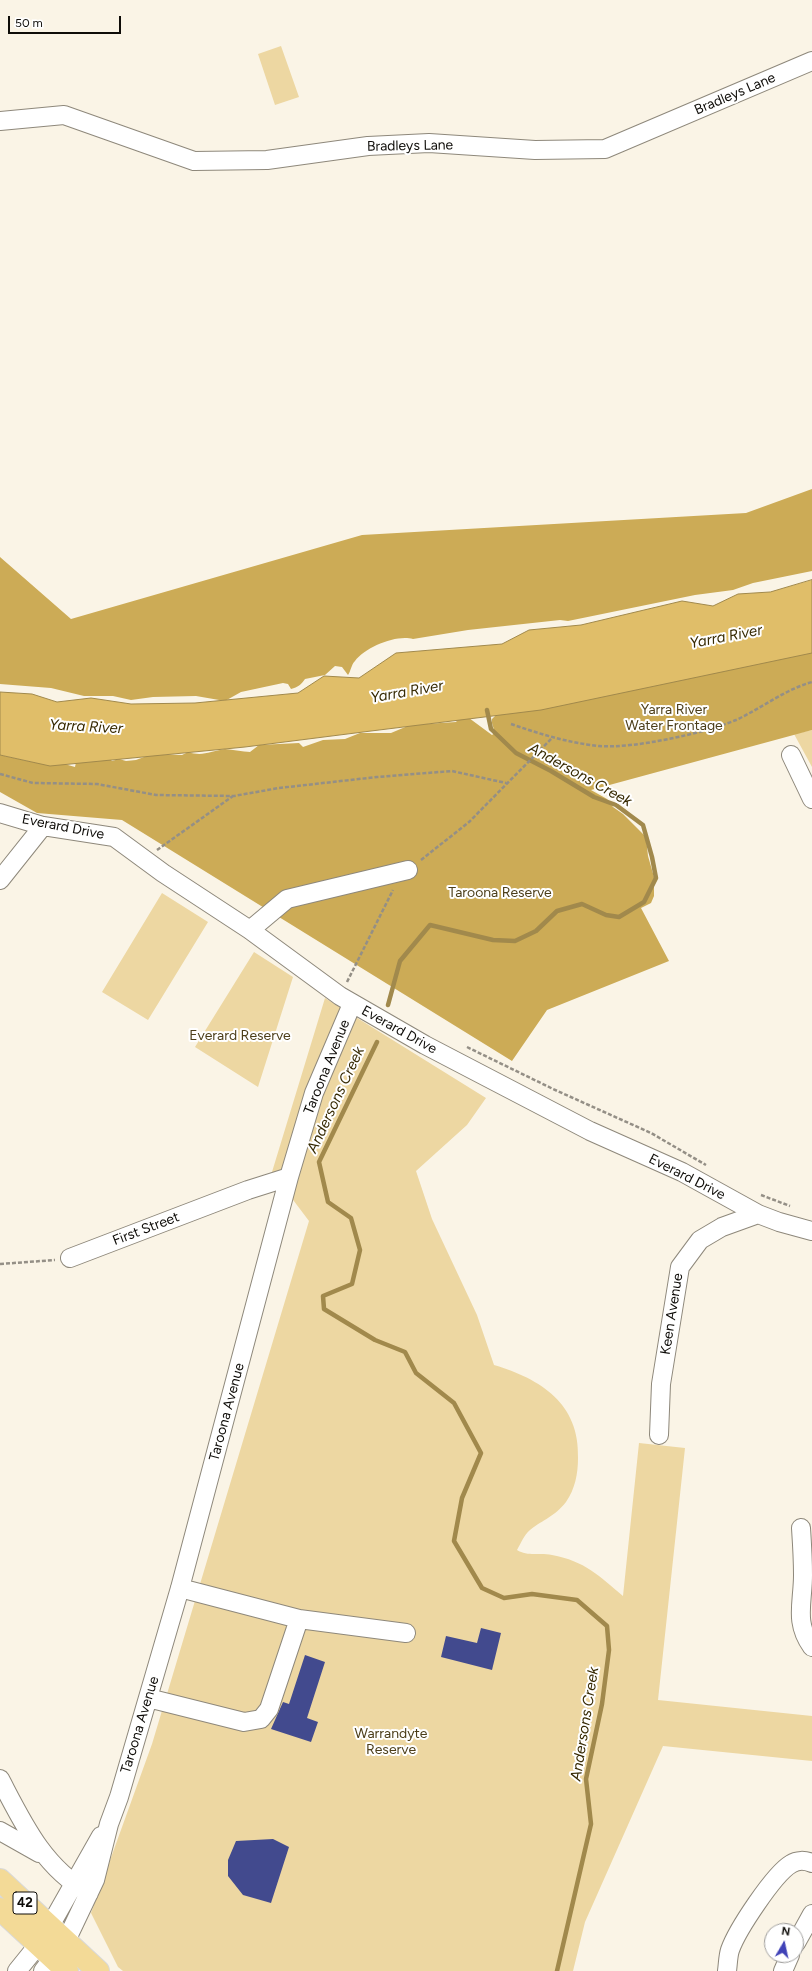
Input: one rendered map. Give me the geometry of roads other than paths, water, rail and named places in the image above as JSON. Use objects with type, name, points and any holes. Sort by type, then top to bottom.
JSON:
[{"type":"main road","name":"42","points":[[0,1880],[50,1926],[54,1959]]},
{"type":"main road","name":"42","points":[[0,1909],[54,1959],[98,1971]]},
{"type":"street","name":"Bradleys Lane","points":[[0,121],[64,114],[194,161],[267,160],[368,146],[429,143],[535,150],[605,149],[812,61]]},
{"type":"street","points":[[791,755],[812,799]]},
{"type":"street","name":"Everard Drive","points":[[0,813],[43,826],[114,837],[163,873],[425,1045],[590,1131],[682,1172],[758,1214],[779,1222],[812,1231]]},
{"type":"street","points":[[0,880],[43,826]]},
{"type":"street","points":[[250,930],[287,899],[405,871]]},
{"type":"street","name":"Taroona Avenue","points":[[50,1926],[82,1888],[100,1863],[109,1824],[180,1588],[289,1177],[314,1093],[352,996]]},
{"type":"street","name":"First Street","points":[[70,1258],[248,1190],[289,1177]]},
{"type":"street","name":"Keen Avenue","points":[[659,1435],[661,1384],[680,1267],[700,1240],[722,1227],[758,1214]]},
{"type":"street","points":[[801,1528],[803,1575],[800,1620],[804,1635],[812,1647]]},
{"type":"street","points":[[180,1588],[299,1619],[406,1633]]},
{"type":"street","points":[[148,1698],[244,1722],[261,1719],[269,1709],[299,1619]]},
{"type":"street","points":[[0,1778],[24,1825],[45,1857]]},
{"type":"street","points":[[0,1831],[45,1857],[82,1888]]},
{"type":"street","points":[[727,1971],[732,1947],[752,1910],[767,1890],[791,1864],[800,1861],[812,1863]]},
{"type":"street","name":"Taroona Avenue","points":[[18,1971],[54,1959],[82,1888]]},
{"type":"street","points":[[804,1928],[812,1914]]},
{"type":"water","name":"Yarra River","points":[[812,580],[812,653],[541,710],[245,747],[50,766],[0,755],[0,692],[32,694],[57,702],[91,698],[131,704],[195,703],[298,693],[324,676],[359,678],[396,653],[502,644],[529,630],[581,625],[682,601],[713,606],[738,594],[770,592]]},
{"type":"waterway","name":"Andersons Creek","points":[[388,1005],[400,961],[430,925],[493,940],[515,941],[536,931],[557,911],[582,904],[606,915],[619,917],[644,902],[656,878],[643,825],[616,805],[594,797],[551,771],[516,753],[491,729],[487,710]]},
{"type":"waterway","name":"Andersons Creek","points":[[377,1042],[319,1162],[328,1202],[351,1218],[360,1250],[352,1284],[323,1296],[324,1309],[375,1340],[405,1352],[416,1373],[454,1403],[481,1453],[462,1498],[454,1541],[482,1588],[504,1598],[532,1594],[577,1600],[607,1626],[609,1650],[602,1704],[586,1779],[591,1824],[557,1971]]},
{"type":"park label","name":"Yarra River Water Frontage","points":[[674,718]]},
{"type":"park label","name":"Taroona Reserve","points":[[500,893]]},
{"type":"park label","name":"Everard Reserve","points":[[240,1036]]},
{"type":"park label","name":"Warrandyte Reserve","points":[[391,1742]]}]
